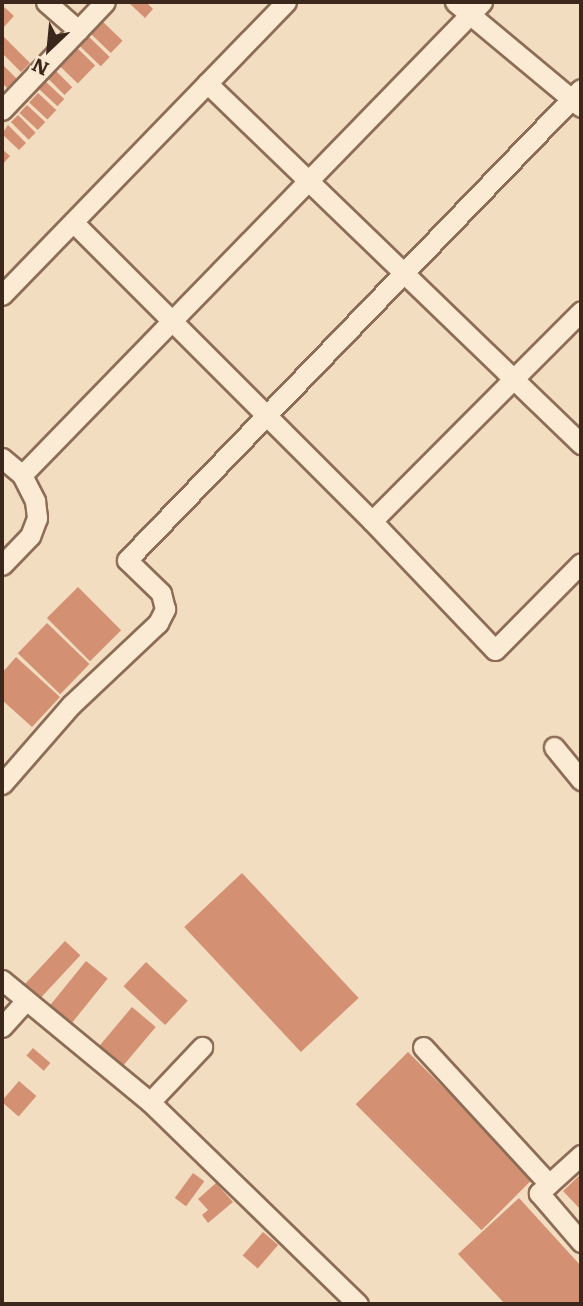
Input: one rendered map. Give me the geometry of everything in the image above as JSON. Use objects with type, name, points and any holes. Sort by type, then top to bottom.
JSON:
[{"type":"street","points":[[46,2],[78,30]]},
{"type":"street","points":[[2,110],[104,2]]},
{"type":"street","points":[[2,295],[286,2]]},
{"type":"street","points":[[2,784],[71,705],[158,623],[165,609],[161,593],[127,560],[404,273],[578,98],[469,6],[308,181],[22,474]]},
{"type":"street","points":[[207,83],[581,444]]},
{"type":"street","points":[[73,222],[372,521],[495,650],[581,563]]},
{"type":"street","points":[[372,521],[581,311]]},
{"type":"street","points":[[2,458],[22,474],[35,501],[37,517],[30,536],[2,565]]},
{"type":"street","points":[[554,747],[581,780]]},
{"type":"street","points":[[2,980],[150,1102],[358,1304]]},
{"type":"street","points":[[2,1027],[26,1000]]},
{"type":"street","points":[[150,1102],[202,1047]]},
{"type":"street","points":[[423,1047],[549,1184]]},
{"type":"street","points":[[581,1155],[539,1193],[581,1242]]},
{"type":"building","points":[[128,2],[146,2],[153,9],[145,18]]},
{"type":"building","points":[[2,5],[14,16],[3,28],[2,27]]},
{"type":"building","points":[[101,20],[123,41],[111,53],[89,32]]},
{"type":"building","points":[[86,34],[110,57],[101,66],[77,43]]},
{"type":"building","points":[[4,37],[30,63],[21,72],[2,53]]},
{"type":"building","points":[[75,46],[95,65],[78,83],[58,64]]},
{"type":"building","points":[[2,64],[17,79],[7,88],[2,83]]},
{"type":"building","points":[[56,71],[72,87],[64,95],[48,79]]},
{"type":"building","points":[[46,82],[64,99],[57,106],[39,89]]},
{"type":"building","points":[[38,93],[56,110],[47,120],[29,103]]},
{"type":"building","points":[[27,105],[45,122],[38,130],[19,113]]},
{"type":"building","points":[[18,115],[36,133],[29,140],[11,122]]},
{"type":"building","points":[[8,125],[26,143],[19,150],[2,134]]},
{"type":"building","points":[[2,149],[10,156],[2,165]]},
{"type":"building","points":[[78,587],[121,630],[90,661],[47,618]]},
{"type":"building","points":[[47,623],[89,664],[60,694],[18,653]]},
{"type":"building","points":[[16,657],[60,697],[32,727],[2,700],[2,673]]},
{"type":"building","points":[[242,873],[359,998],[301,1052],[184,927]]},
{"type":"building","points":[[65,941],[80,955],[40,998],[25,984]]},
{"type":"building","points":[[86,961],[108,979],[72,1023],[50,1005]]},
{"type":"building","points":[[146,962],[188,1001],[165,1025],[123,986]]},
{"type":"building","points":[[132,1007],[156,1027],[120,1070],[96,1050]]},
{"type":"building","points":[[33,1048],[50,1063],[44,1071],[26,1056]]},
{"type":"building","points":[[408,1052],[534,1178],[482,1230],[356,1104]]},
{"type":"building","points":[[19,1081],[36,1096],[19,1116],[2,1101]]},
{"type":"building","points":[[193,1173],[204,1181],[186,1206],[175,1198]]},
{"type":"building","points":[[581,1174],[581,1210],[563,1191]]},
{"type":"building","points":[[216,1183],[233,1202],[208,1223],[202,1215],[208,1210],[198,1199]]},
{"type":"building","points":[[519,1198],[581,1266],[581,1304],[505,1304],[458,1254]]},
{"type":"building","points":[[263,1232],[278,1245],[258,1269],[243,1255]]}]
